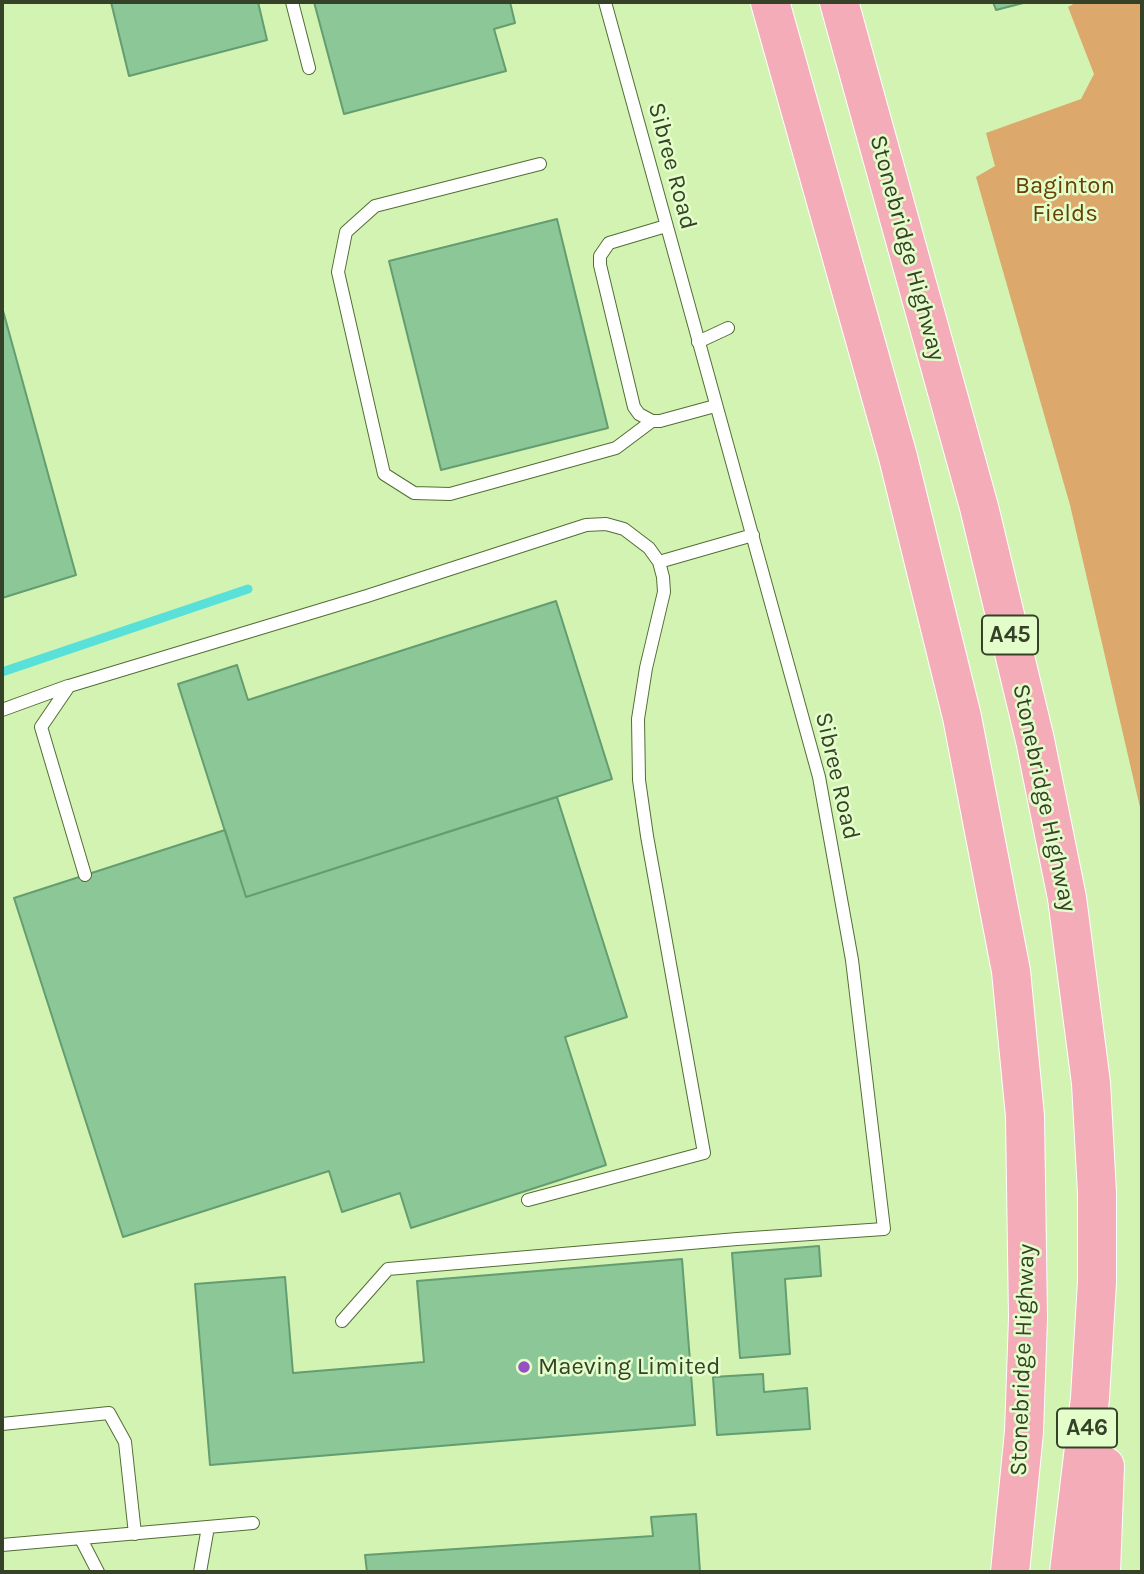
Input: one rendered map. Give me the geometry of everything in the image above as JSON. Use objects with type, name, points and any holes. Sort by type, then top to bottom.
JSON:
[{"type":"highway","name":"Stonebridge Highway","points":[[770,2],[898,457],[962,717],[1011,971],[1025,1116],[1028,1318],[1024,1432],[1010,1572]]},
{"type":"highway","name":"Stonebridge Highway","points":[[839,2],[979,507],[1035,740],[1062,873],[1091,1083],[1097,1193],[1097,1282],[1090,1398],[1069,1572]]},
{"type":"highway","name":"A45","points":[[1097,1282],[1106,1432],[1101,1572]]},
{"type":"lane","points":[[292,2],[309,68]]},
{"type":"lane","name":"Sibree Road","points":[[342,1321],[388,1269],[884,1229],[852,960],[818,776],[605,2]]},
{"type":"lane","points":[[541,164],[375,206],[346,232],[338,272],[384,474],[414,494],[450,494],[616,448],[652,421]]},
{"type":"lane","points":[[666,226],[609,243],[600,256],[634,407],[639,414],[652,421],[660,421],[715,406]]},
{"type":"lane","points":[[698,342],[728,328]]},
{"type":"lane","points":[[2,710],[69,686],[367,596],[586,525],[606,524],[624,528],[649,548],[659,562],[664,592],[646,668],[638,719],[639,780],[704,1153],[528,1200]]},
{"type":"lane","points":[[659,562],[753,535]]},
{"type":"lane","points":[[69,686],[41,727],[85,875]]},
{"type":"lane","points":[[2,1424],[109,1413],[125,1442],[135,1534]]},
{"type":"lane","points":[[2,1545],[253,1523]]},
{"type":"lane","points":[[200,1572],[208,1527]]},
{"type":"lane","points":[[81,1539],[98,1572]]},
{"type":"green space","name":"Baginton Fields","points":[[1077,2],[1142,2],[1142,816],[1070,505],[976,177],[995,166],[986,133],[1081,99],[1094,74],[1068,7]]},
{"type":"building","points":[[111,2],[258,2],[267,40],[129,76]]},
{"type":"building","points":[[314,2],[510,2],[515,23],[494,29],[506,71],[344,114]]},
{"type":"building","points":[[993,2],[1027,2],[996,10]]},
{"type":"building","points":[[557,219],[608,428],[441,470],[389,261]]},
{"type":"building","points":[[2,307],[76,575],[2,598]]},
{"type":"building","points":[[556,601],[612,779],[246,897],[178,684],[237,665],[248,700]]},
{"type":"building","points":[[557,797],[627,1017],[565,1037],[606,1165],[411,1228],[400,1193],[342,1212],[329,1171],[123,1237],[14,898],[225,830],[246,897]]},
{"type":"building","points":[[819,1246],[821,1276],[785,1279],[790,1354],[740,1358],[732,1253]]},
{"type":"building","name":"Maeving Limited","points":[[682,1259],[695,1425],[210,1465],[195,1284],[285,1277],[293,1373],[424,1362],[417,1281]]},
{"type":"building","points":[[763,1374],[764,1392],[807,1388],[810,1429],[717,1435],[713,1377]]},
{"type":"building","points":[[696,1514],[700,1572],[367,1572],[365,1555],[653,1536],[651,1517]]},
{"type":"waterway","points":[[2,672],[248,589]]},
{"type":"place","name":"Maeving Limited","points":[[524,1367]]}]
